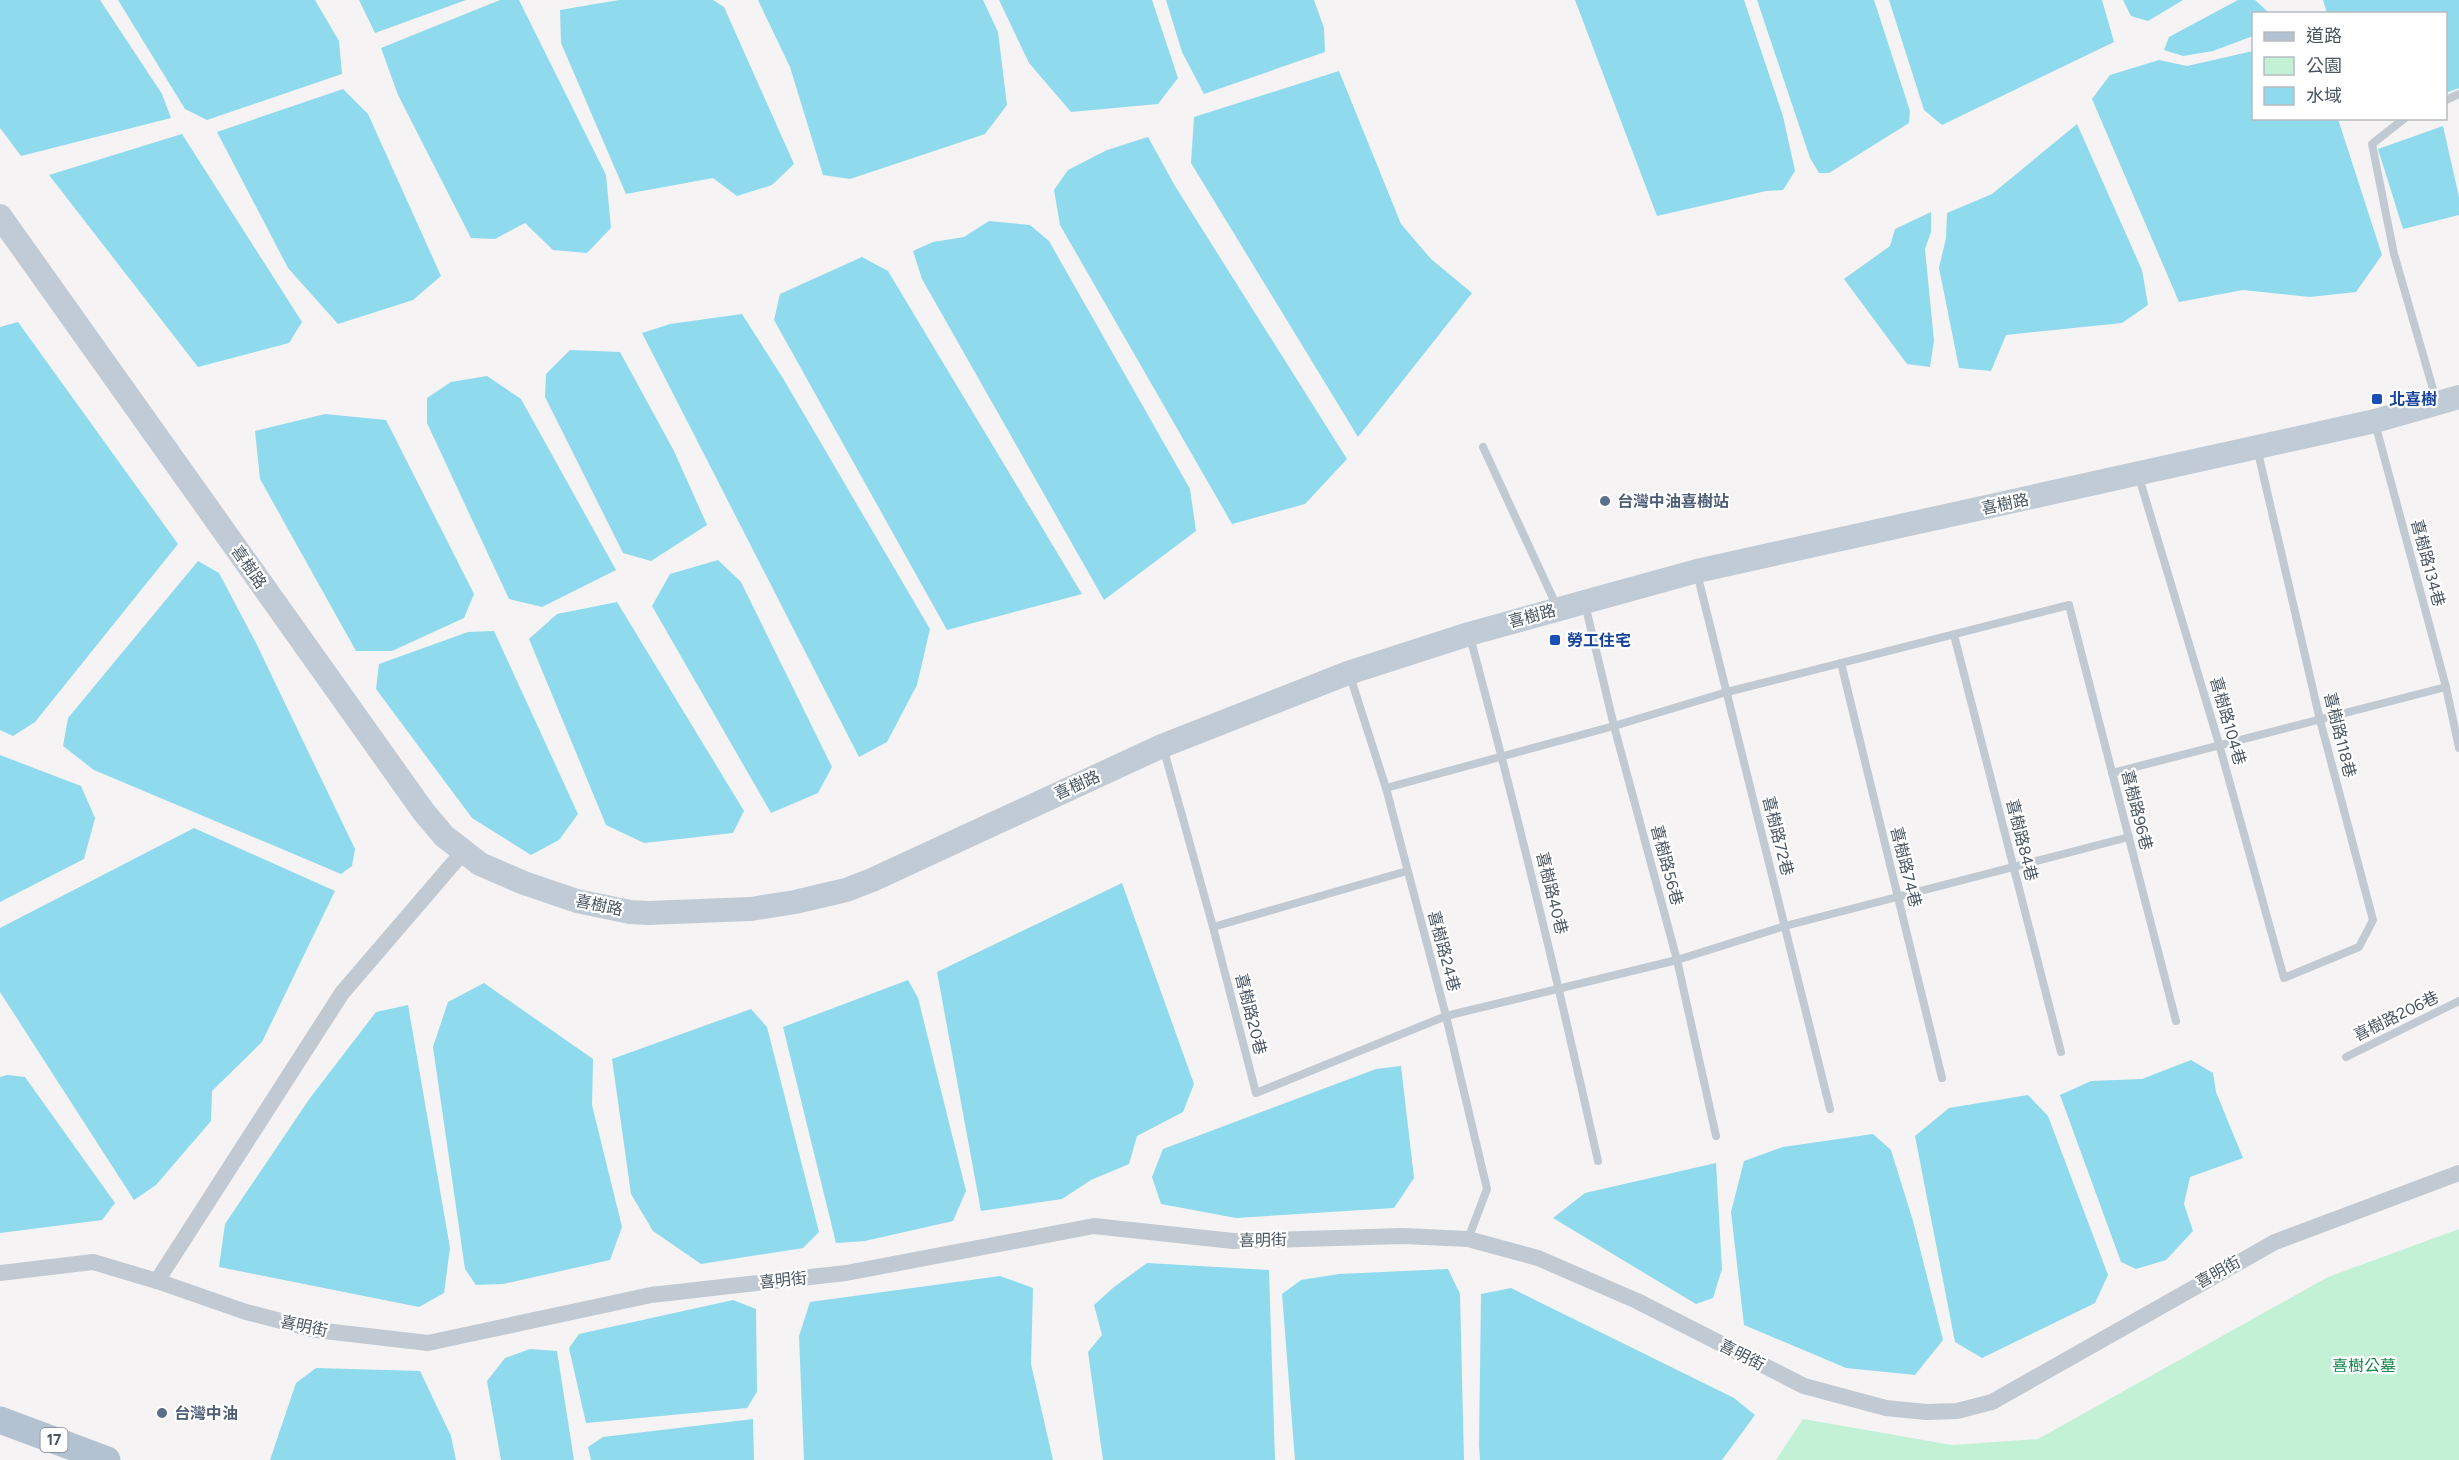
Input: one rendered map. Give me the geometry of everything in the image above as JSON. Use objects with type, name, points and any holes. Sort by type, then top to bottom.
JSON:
[{"type":"main road","name":"17","points":[[0,1420],[107,1460]]},
{"type":"street","name":"喜樹路","points":[[0,216],[412,795],[444,836],[480,864],[577,902],[630,912],[690,912],[772,906],[846,890],[1162,746],[1348,673],[1469,633],[1697,571],[2374,421],[2448,400]]},
{"type":"street","points":[[157,1281],[342,993],[463,852]]},
{"type":"street","name":"喜明街","points":[[0,1273],[93,1262],[157,1281],[246,1312],[316,1330],[428,1343],[651,1295],[846,1273],[1094,1226],[1233,1241],[1403,1236],[1468,1239],[1538,1258],[1626,1296],[1804,1386],[1886,1408],[1926,1412],[1958,1411],[1992,1402],[2274,1242],[2459,1173]]},
{"type":"lane","points":[[2402,120],[2372,144],[2394,254],[2448,400]]},
{"type":"lane","name":"喜樹路134巷","points":[[2374,421],[2446,687],[2459,748]]},
{"type":"lane","points":[[1482,447],[1558,609]]},
{"type":"lane","name":"喜樹路118巷","points":[[2257,447],[2320,720],[2373,920],[2359,947],[2284,978]]},
{"type":"lane","name":"喜樹路104巷","points":[[2138,474],[2219,744],[2284,978]]},
{"type":"lane","name":"喜樹路72巷","points":[[1697,571],[1830,1108]]},
{"type":"lane","name":"喜樹路56巷","points":[[1584,602],[1614,726],[1677,960],[1716,1136]]},
{"type":"lane","name":"喜樹路96巷","points":[[1954,634],[2069,605],[2176,1022]]},
{"type":"lane","name":"喜樹路40巷","points":[[1469,633],[1560,989],[1598,1161]]},
{"type":"lane","points":[[1386,788],[1614,726],[1727,692],[1954,634]]},
{"type":"lane","name":"喜樹路84巷","points":[[1954,634],[2061,1052]]},
{"type":"lane","name":"喜樹路74巷","points":[[1840,663],[1942,1078]]},
{"type":"lane","name":"喜樹路24巷","points":[[1348,673],[1386,788],[1446,1016],[1487,1190],[1468,1239]]},
{"type":"lane","points":[[2112,773],[2446,687]]},
{"type":"lane","name":"喜樹路20巷","points":[[1162,746],[1214,927],[1256,1093],[1446,1016]]},
{"type":"lane","points":[[1446,1016],[1677,960],[1785,926],[2129,837]]},
{"type":"lane","points":[[1214,927],[1407,871]]},
{"type":"lane","name":"喜樹路206巷","points":[[2346,1057],[2459,1001]]},
{"type":"green space","name":"喜樹公墓","points":[[2459,1229],[2459,1460],[1776,1460],[1803,1419],[1952,1445],[2038,1439],[2328,1277]]},
{"type":"water","points":[[0,0],[100,0],[162,94],[171,118],[21,156],[0,128]]},
{"type":"water","points":[[118,0],[315,0],[339,41],[342,74],[207,120],[185,109]]},
{"type":"water","points":[[359,0],[466,0],[375,33]]},
{"type":"water","points":[[500,0],[519,0],[606,175],[611,228],[587,253],[553,250],[525,223],[495,239],[471,238],[398,95],[381,48]]},
{"type":"water","points":[[619,0],[713,0],[724,7],[794,164],[772,185],[737,196],[713,178],[626,194],[561,43],[560,10]]},
{"type":"water","points":[[758,0],[983,0],[998,32],[1007,105],[985,134],[850,179],[823,175],[790,67]]},
{"type":"water","points":[[999,0],[1152,0],[1178,78],[1158,104],[1071,112],[1029,63]]},
{"type":"water","points":[[1166,0],[1314,0],[1324,28],[1325,52],[1204,94],[1182,52]]},
{"type":"water","points":[[1575,0],[1744,0],[1783,116],[1795,171],[1783,190],[1766,191],[1657,216]]},
{"type":"water","points":[[1757,0],[1874,0],[1910,111],[1909,123],[1829,173],[1819,173],[1810,158]]},
{"type":"water","points":[[1889,0],[2102,0],[2114,42],[1942,125],[1924,110]]},
{"type":"water","points":[[2123,0],[2183,0],[2148,21],[2131,16]]},
{"type":"water","points":[[2238,0],[2255,0],[2268,12],[2252,12],[2252,36],[2213,51],[2183,56],[2164,50],[2169,37]]},
{"type":"water","points":[[2323,0],[2459,0],[2459,88],[2447,93],[2447,12],[2327,12]]},
{"type":"water","points":[[2252,51],[2252,120],[2338,120],[2382,255],[2356,292],[2310,297],[2243,290],[2179,302],[2092,99],[2110,75],[2159,60],[2187,66]]},
{"type":"water","points":[[1339,71],[1401,224],[1431,259],[1472,293],[1358,437],[1191,163],[1194,117]]},
{"type":"water","points":[[343,89],[368,114],[441,276],[413,300],[338,324],[288,268],[217,132]]},
{"type":"water","points":[[2077,124],[2142,270],[2148,305],[2122,323],[2006,335],[1991,371],[1959,368],[1939,268],[1946,238],[1947,213],[1992,194]]},
{"type":"water","points":[[2443,126],[2459,197],[2459,215],[2403,229],[2378,149]]},
{"type":"water","points":[[182,134],[302,322],[289,343],[198,367],[49,175]]},
{"type":"water","points":[[1148,137],[1175,186],[1347,459],[1305,504],[1232,524],[1060,225],[1054,190],[1068,170],[1107,150]]},
{"type":"water","points":[[1931,212],[1931,232],[1925,249],[1934,341],[1930,367],[1907,364],[1844,279],[1890,246],[1895,229]]},
{"type":"water","points":[[989,221],[1030,225],[1049,241],[1190,489],[1196,531],[1104,600],[922,279],[913,251],[933,242],[964,237]]},
{"type":"water","points":[[862,257],[888,271],[1082,594],[947,630],[774,320],[780,294]]},
{"type":"water","points":[[742,314],[784,380],[930,629],[917,685],[887,742],[859,757],[642,333],[670,324]]},
{"type":"water","points":[[18,322],[178,544],[35,722],[13,736],[0,730],[0,327]]},
{"type":"water","points":[[570,350],[620,352],[674,451],[707,525],[651,561],[623,553],[545,397],[546,374]]},
{"type":"water","points":[[487,376],[521,399],[616,570],[542,607],[509,599],[427,423],[427,398],[451,382]]},
{"type":"water","points":[[325,414],[386,420],[474,594],[464,618],[392,651],[356,651],[260,479],[255,431]]},
{"type":"water","points":[[718,560],[741,582],[832,767],[818,793],[771,813],[652,606],[670,574]]},
{"type":"water","points":[[198,561],[219,573],[257,645],[355,849],[352,866],[341,874],[94,770],[63,746],[68,718]]},
{"type":"water","points":[[617,602],[744,811],[733,833],[644,843],[606,825],[529,639],[557,614]]},
{"type":"water","points":[[494,631],[578,814],[559,840],[531,855],[472,818],[376,689],[379,664],[468,632]]},
{"type":"water","points":[[0,755],[81,786],[95,818],[84,859],[0,902]]},
{"type":"water","points":[[194,828],[335,891],[262,1042],[212,1091],[211,1121],[156,1185],[134,1200],[0,992],[0,928]]},
{"type":"water","points":[[1122,883],[1194,1084],[1183,1112],[1137,1136],[1129,1164],[1091,1180],[1062,1199],[981,1211],[937,972]]},
{"type":"water","points":[[908,980],[918,998],[966,1191],[953,1221],[865,1241],[836,1243],[783,1027]]},
{"type":"water","points":[[484,983],[593,1059],[592,1105],[622,1227],[610,1260],[503,1284],[476,1285],[465,1269],[433,1047],[448,1002]]},
{"type":"water","points":[[408,1005],[450,1248],[444,1293],[419,1307],[219,1267],[225,1224],[310,1098],[376,1012]]},
{"type":"water","points":[[751,1009],[767,1027],[819,1232],[803,1248],[701,1264],[653,1231],[631,1194],[612,1059]]},
{"type":"water","points":[[2191,1060],[2213,1073],[2216,1092],[2243,1158],[2190,1177],[2184,1204],[2193,1231],[2166,1260],[2136,1269],[2121,1262],[2060,1095],[2091,1081],[2142,1079]]},
{"type":"water","points":[[1401,1066],[1414,1178],[1394,1208],[1236,1218],[1161,1204],[1152,1177],[1163,1149],[1376,1069]]},
{"type":"water","points":[[7,1075],[25,1077],[115,1203],[102,1220],[0,1233],[0,1077]]},
{"type":"water","points":[[2028,1095],[2048,1116],[2108,1275],[2095,1303],[1982,1358],[1955,1342],[1915,1136],[1949,1108]]},
{"type":"water","points":[[1873,1134],[1891,1150],[1913,1221],[1943,1340],[1915,1375],[1846,1368],[1744,1325],[1731,1212],[1744,1161],[1783,1147]]},
{"type":"water","points":[[1716,1163],[1722,1269],[1713,1298],[1696,1304],[1553,1218],[1585,1193]]},
{"type":"water","points":[[1147,1263],[1269,1270],[1275,1460],[1103,1460],[1088,1352],[1102,1335],[1094,1305]]},
{"type":"water","points":[[1448,1269],[1460,1294],[1464,1460],[1295,1460],[1282,1294],[1301,1280],[1339,1274]]},
{"type":"water","points":[[1000,1276],[1033,1288],[1031,1364],[1053,1460],[804,1460],[799,1336],[810,1302]]},
{"type":"water","points":[[1511,1288],[1734,1398],[1755,1415],[1722,1460],[1480,1460],[1481,1294]]},
{"type":"water","points":[[733,1300],[756,1309],[757,1392],[747,1408],[586,1423],[569,1348],[579,1334]]},
{"type":"water","points":[[530,1349],[557,1351],[574,1460],[501,1460],[487,1381],[505,1358]]},
{"type":"water","points":[[316,1368],[420,1371],[451,1436],[456,1460],[270,1460],[296,1383]]},
{"type":"water","points":[[753,1419],[754,1460],[591,1460],[588,1447],[603,1437]]},
{"type":"place","name":"北喜樹","points":[[2377,399]]},
{"type":"place","name":"台灣中油喜樹站","points":[[1605,501]]},
{"type":"place","name":"勞工住宅","points":[[1555,640]]},
{"type":"place","name":"台灣中油","points":[[162,1413]]}]
